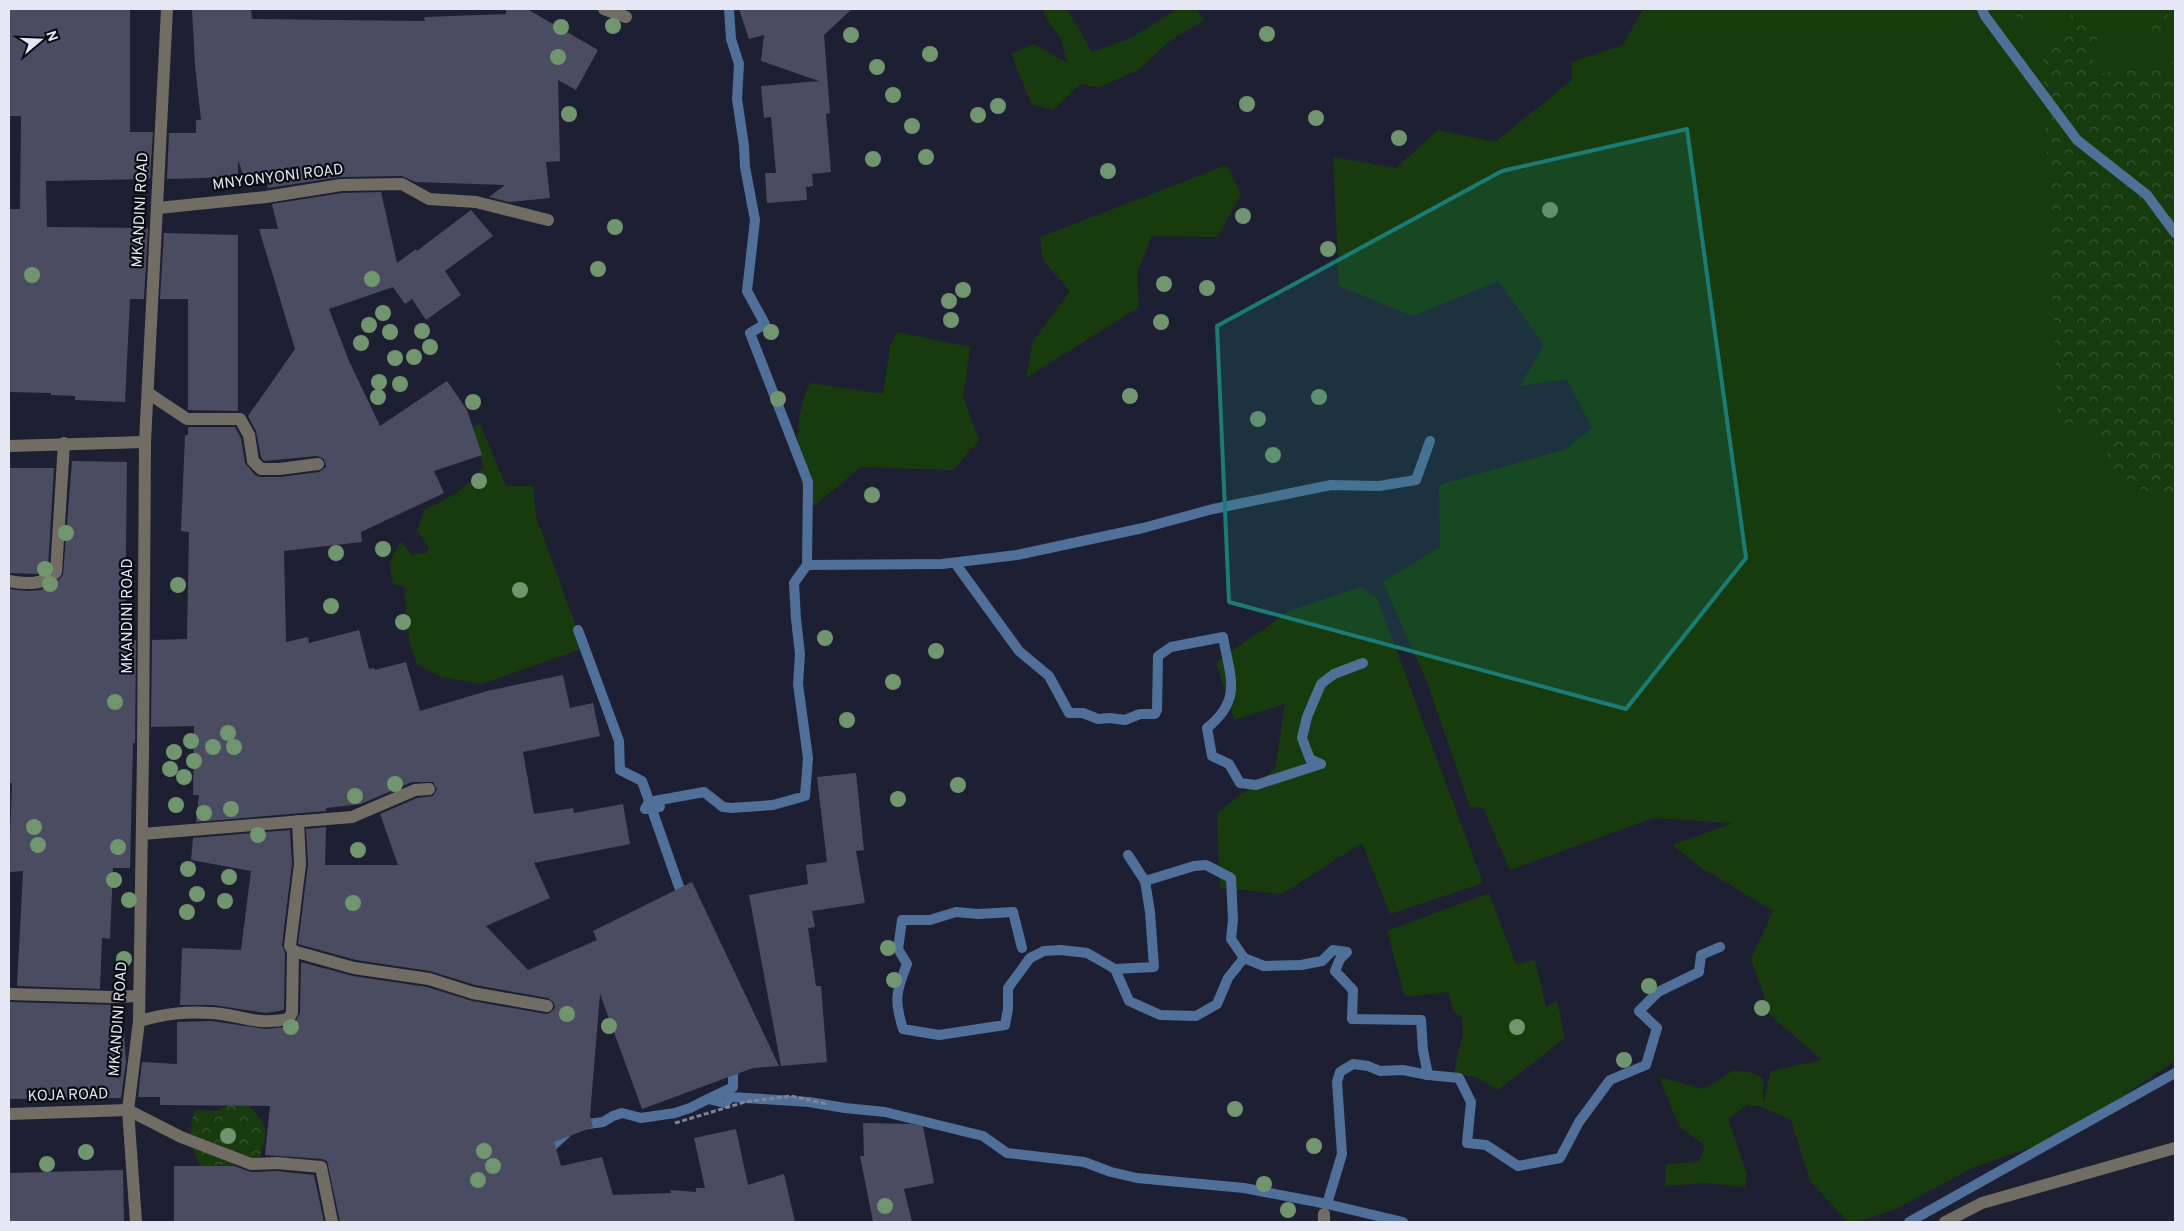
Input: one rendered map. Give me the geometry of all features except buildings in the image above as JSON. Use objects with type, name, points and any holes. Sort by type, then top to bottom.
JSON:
[{"type":"street","name":"MKANDINI ROAD","points":[[136,1222],[128,1110],[139,1021],[145,442],[167,9]]},
{"type":"street","points":[[604,9],[626,18]]},
{"type":"street","name":"MNYONYONI ROAD","points":[[158,208],[266,197],[341,185],[402,184],[428,199],[476,202],[548,220]]},
{"type":"street","points":[[148,393],[187,419],[240,419],[249,435],[253,461],[261,469],[279,469],[318,464]]},
{"type":"street","points":[[9,446],[145,442]]},
{"type":"street","points":[[9,581],[32,585],[50,578],[56,572],[64,443]]},
{"type":"street","points":[[142,834],[352,817],[415,790],[429,789]]},
{"type":"street","points":[[139,1021],[174,1012],[212,1013],[263,1023],[288,1019],[292,1014],[293,951],[290,946],[300,864],[298,821]]},
{"type":"street","points":[[293,951],[354,968],[429,979],[472,992],[547,1006]]},
{"type":"street","points":[[9,994],[138,996]]},
{"type":"street","points":[[128,1110],[190,1141],[251,1164],[277,1163],[321,1167],[332,1222]]},
{"type":"street","name":"KOJA ROAD","points":[[9,1114],[128,1110]]},
{"type":"street","points":[[1944,1222],[1982,1203],[2175,1148]]},
{"type":"path","points":[[675,1122],[745,1102],[791,1096],[827,1104]]},
{"type":"highlighted area","points":[[1687,129],[1746,558],[1626,709],[1229,602],[1217,326],[1502,171]]},
{"type":"green space","points":[[1044,9],[1067,9],[1092,52],[1131,38],[1177,9],[1195,9],[1205,20],[1172,39],[1137,71],[1099,87],[1080,84],[1053,110],[1032,105],[1011,54],[1034,44],[1067,63],[1061,39],[1044,15]]},
{"type":"green space","points":[[1643,9],[2175,9],[2175,1061],[2063,1136],[1972,1168],[1896,1209],[1857,1222],[1848,1222],[1810,1181],[1791,1120],[1762,1107],[1747,1105],[1728,1119],[1747,1174],[1745,1187],[1707,1183],[1665,1186],[1666,1164],[1699,1162],[1705,1146],[1679,1126],[1659,1077],[1704,1089],[1734,1070],[1753,1073],[1763,1079],[1763,1104],[1771,1071],[1822,1060],[1771,1016],[1751,959],[1773,911],[1700,867],[1672,845],[1733,823],[1653,818],[1510,870],[1483,808],[1470,807],[1427,682],[1383,582],[1440,547],[1439,485],[1567,449],[1592,428],[1567,379],[1520,386],[1544,345],[1498,281],[1413,316],[1339,286],[1333,157],[1396,168],[1438,130],[1495,142],[1572,80],[1572,62],[1623,45]]},
{"type":"green space","points":[[2011,9],[2054,9],[2022,22]]},
{"type":"green space","points":[[2074,9],[2079,9],[2098,35],[2091,74],[2138,70],[2175,62],[2175,500],[2120,483],[2098,433],[2058,424],[2043,57]]},
{"type":"green space","points":[[2150,9],[2167,9],[2171,35],[2153,37]]},
{"type":"green space","points":[[1227,165],[1241,195],[1217,237],[1152,236],[1137,273],[1139,307],[1026,378],[1033,341],[1070,291],[1043,260],[1040,237]]},
{"type":"green space","points":[[897,332],[970,347],[963,397],[979,440],[953,470],[861,467],[807,512],[799,463],[798,431],[804,399],[810,383],[883,394],[890,346]]},
{"type":"green space","points":[[480,424],[506,486],[533,486],[536,517],[584,648],[482,684],[441,677],[417,664],[409,641],[404,587],[393,584],[389,563],[401,541],[412,555],[426,553],[429,549],[417,530],[425,509],[457,492],[484,468],[472,427]]},
{"type":"green space","points":[[1361,587],[1377,598],[1483,883],[1390,914],[1362,843],[1282,894],[1220,888],[1217,813],[1275,769],[1285,704],[1234,720],[1216,662],[1289,611]]},
{"type":"green space","points":[[1489,893],[1516,964],[1535,960],[1546,1007],[1557,1001],[1565,1038],[1498,1090],[1475,1077],[1454,1073],[1463,1033],[1462,1017],[1453,1011],[1448,992],[1405,997],[1387,931]]},
{"type":"green space","points":[[235,1101],[246,1102],[264,1125],[264,1143],[257,1164],[201,1166],[194,1152],[191,1138],[191,1124],[195,1110],[216,1111]]},
{"type":"waterway","points":[[651,804],[660,807],[645,809],[649,802],[704,792],[723,807],[731,808],[773,805],[805,796],[808,758],[798,684],[800,654],[794,583],[807,565],[808,482],[750,333],[765,324],[747,291],[755,220],[745,167],[737,99],[739,64],[731,39],[729,9]]},
{"type":"waterway","points":[[1982,9],[1985,16],[2077,140],[2147,195],[2175,233]]},
{"type":"waterway","points":[[807,565],[942,564],[1017,555],[1143,528],[1213,509],[1331,485],[1379,486],[1416,480],[1430,441]]},
{"type":"waterway","points":[[955,563],[1019,651],[1049,676],[1069,713],[1083,713],[1098,719],[1125,720],[1140,714],[1155,714],[1157,710],[1158,656],[1171,647],[1223,637],[1231,676],[1231,687],[1226,707],[1207,728],[1212,756],[1229,764],[1240,783],[1256,785],[1321,764]]},
{"type":"waterway","points":[[578,630],[619,741],[620,770],[642,781],[684,901]]},
{"type":"waterway","points":[[1321,764],[1310,759],[1302,738],[1307,717],[1321,684],[1334,674],[1363,663]]},
{"type":"waterway","points":[[1115,969],[1154,967],[1150,912],[1145,881],[1128,855]]},
{"type":"waterway","points":[[1145,881],[1194,866],[1206,865],[1231,878],[1233,920],[1231,939],[1244,958],[1264,966],[1301,965],[1322,961],[1333,950],[1347,952],[1340,959],[1335,971],[1353,990],[1352,1019],[1421,1020],[1423,1050],[1428,1075]]},
{"type":"waterway","points":[[1022,948],[1013,912],[978,914],[956,912],[930,920],[902,920],[898,949],[907,964],[900,982],[897,1003],[903,1029],[939,1035],[1005,1025],[1008,1009],[1008,988],[1030,958],[1044,951],[1061,950],[1087,953],[1115,969],[1129,1001],[1160,1015],[1196,1016],[1217,1004],[1228,978],[1244,958]]},
{"type":"waterway","points":[[1327,1204],[1342,1154],[1337,1082],[1340,1072],[1353,1064],[1368,1066],[1380,1071],[1403,1070],[1459,1078],[1471,1102],[1467,1143],[1486,1145],[1518,1166],[1560,1158],[1579,1122],[1610,1080],[1646,1065],[1657,1028],[1639,1011],[1658,992],[1699,972],[1701,955],[1720,947]]},
{"type":"waterway","points":[[708,1099],[733,1087],[733,1066],[729,1063]]},
{"type":"waterway","points":[[1909,1222],[2175,1073]]},
{"type":"waterway","points":[[545,1150],[550,1148],[574,1126],[603,1122],[622,1113],[641,1118],[675,1113],[708,1099],[725,1103],[731,1097],[809,1102],[885,1112],[983,1136],[1007,1153],[1084,1162],[1111,1172],[1137,1178],[1244,1188],[1327,1204],[1403,1222]]}]
